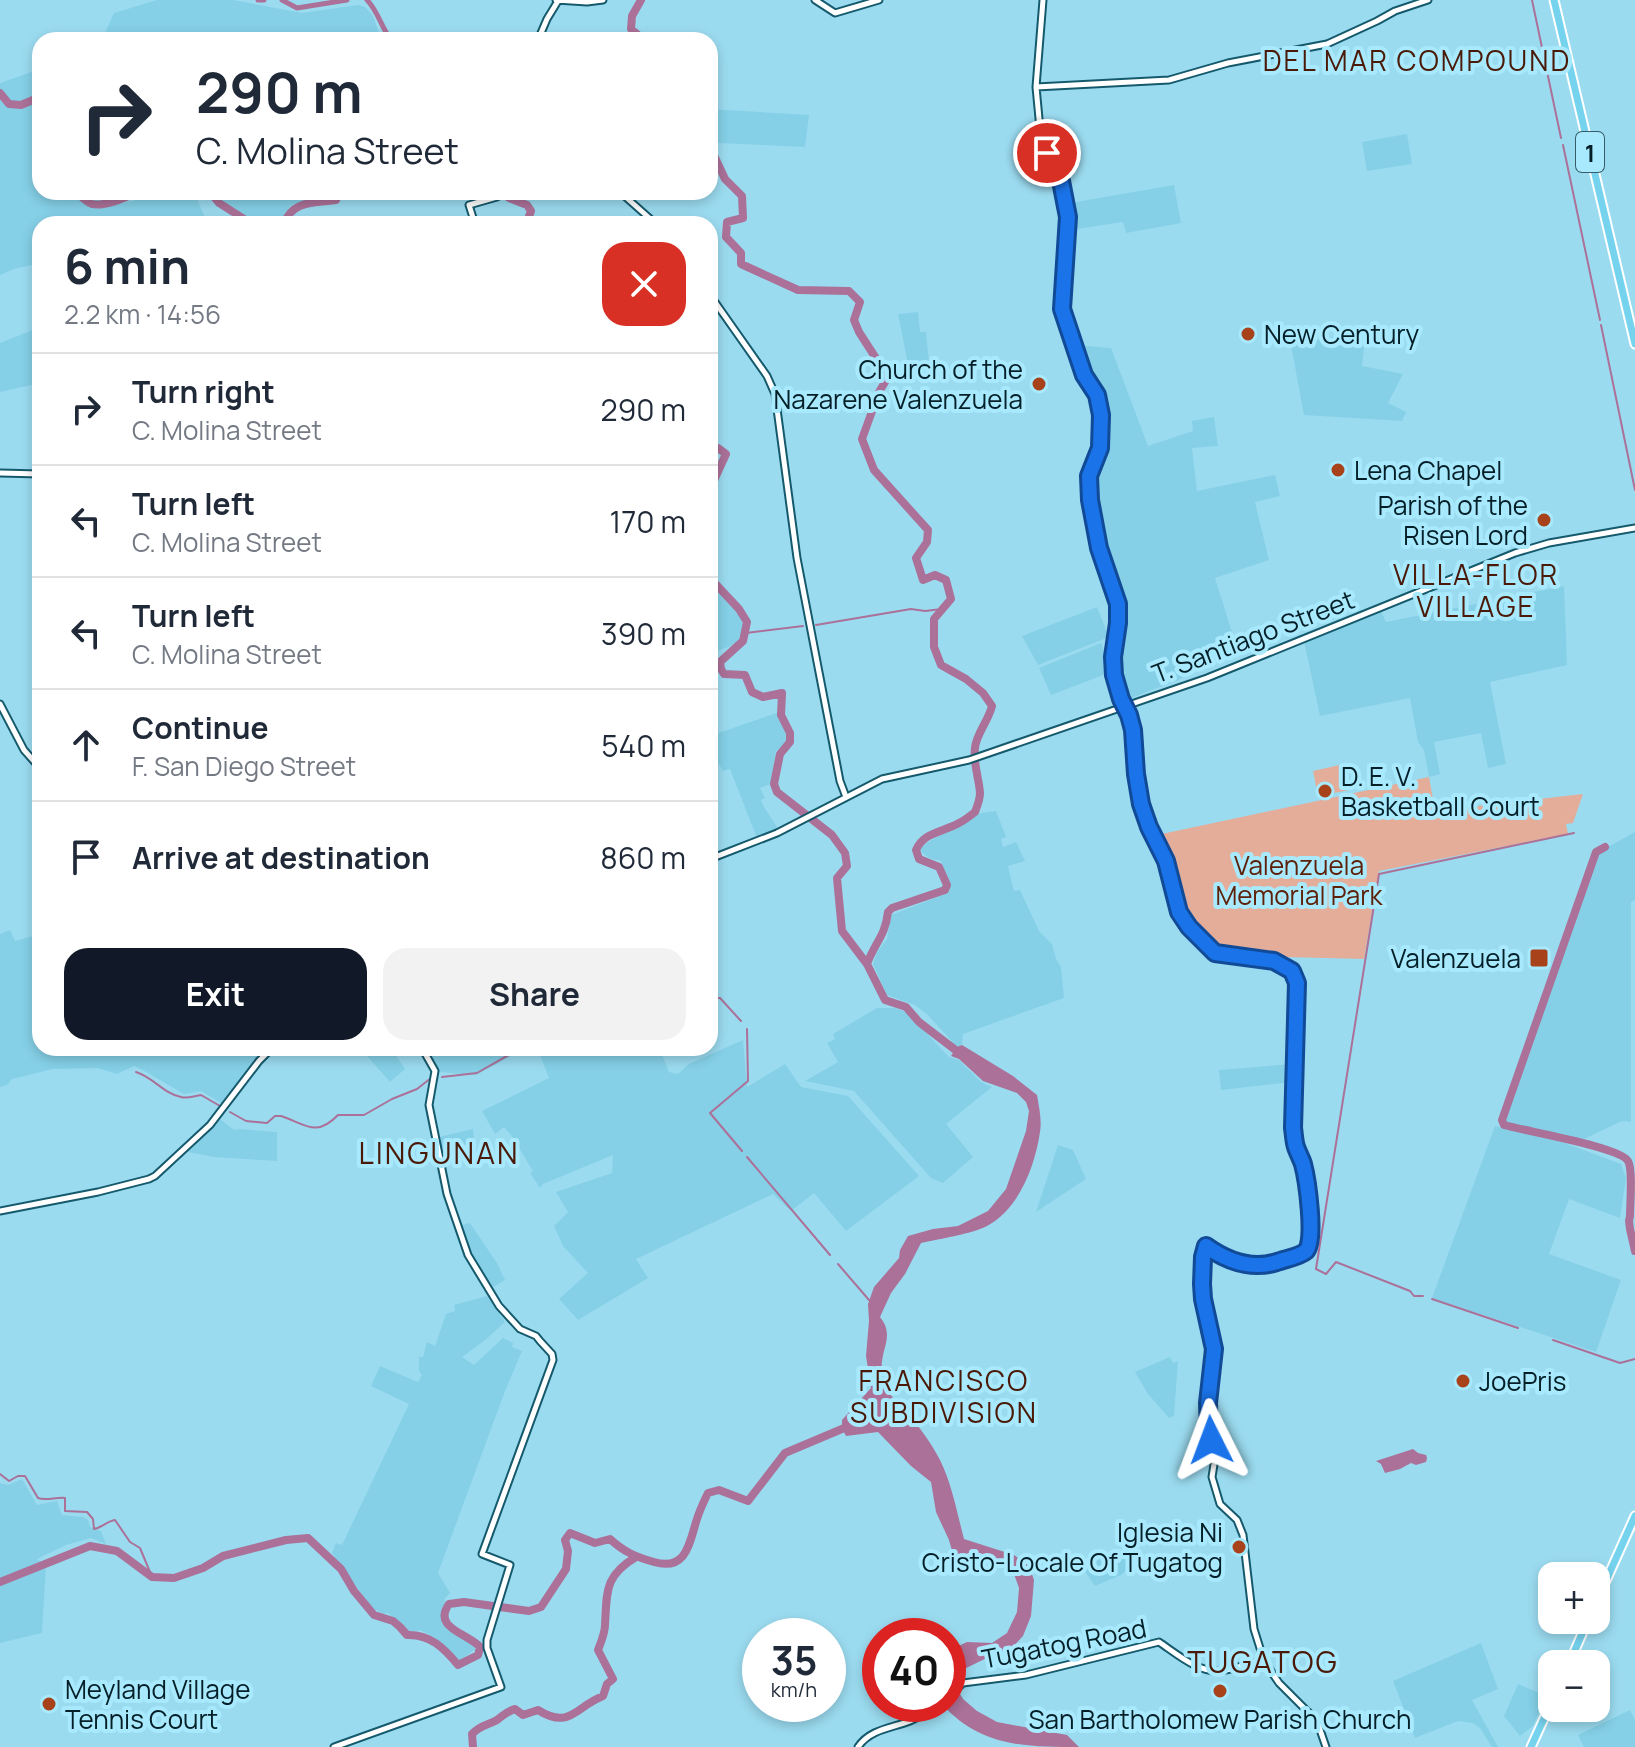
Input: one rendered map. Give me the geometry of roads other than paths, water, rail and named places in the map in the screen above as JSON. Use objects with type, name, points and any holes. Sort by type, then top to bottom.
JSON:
[{"type":"highway","name":"1","points":[[1554,0],[1635,344]]},
{"type":"highway","points":[[1610,1572],[1635,1516]]},
{"type":"highway","points":[[1531,1747],[1542,1722]]},
{"type":"street","points":[[541,32],[557,1],[603,0]]},
{"type":"street","points":[[815,0],[835,13],[879,0]]},
{"type":"street","points":[[1036,87],[1169,80],[1228,63],[1327,44],[1395,11],[1428,0]]},
{"type":"street","points":[[1040,1],[1036,87],[1042,143],[1061,181],[1068,217],[1062,309],[1084,375],[1097,395],[1101,415],[1100,448],[1089,476],[1090,496],[1099,548],[1118,604],[1113,657],[1118,691],[1133,730],[1141,804],[1166,861],[1179,912],[1204,944],[1215,953],[1274,961],[1292,971],[1296,978],[1293,1128],[1294,1144],[1303,1164],[1310,1244],[1303,1252],[1260,1266],[1244,1264],[1206,1246],[1202,1284],[1214,1349],[1208,1415],[1215,1458],[1212,1477],[1220,1504],[1237,1520],[1243,1535],[1254,1629],[1264,1661],[1279,1683],[1317,1721],[1326,1747]]},
{"type":"street","points":[[472,216],[469,205],[486,200]]},
{"type":"street","points":[[629,200],[647,216]]},
{"type":"street","points":[[718,306],[767,376],[775,394],[797,558],[840,781],[846,797]]},
{"type":"street","points":[[0,473],[32,474]]},
{"type":"street","name":"T. Santiago Street","points":[[718,856],[777,833],[882,779],[953,765],[1124,707],[1219,673],[1515,553],[1549,543],[1635,528]]},
{"type":"street","points":[[0,704],[32,759]]},
{"type":"street","points":[[0,1211],[100,1192],[155,1176],[210,1125],[264,1056]]},
{"type":"street","points":[[334,1747],[501,1687],[487,1640],[510,1565],[482,1554],[553,1360],[552,1354],[536,1336],[520,1329],[499,1306],[468,1255],[447,1194],[429,1105],[435,1071],[427,1056]]},
{"type":"street","name":"Tugatog Road","points":[[966,1684],[1026,1675],[1159,1642],[1196,1666],[1209,1670],[1226,1670],[1264,1661]]},
{"type":"street","points":[[858,1747],[872,1734],[907,1722]]},
{"type":"waterway","points":[[258,0],[264,0]]},
{"type":"waterway","points":[[282,0],[297,8],[347,0]]},
{"type":"waterway","points":[[367,0],[386,32]]},
{"type":"waterway","points":[[635,32],[631,29],[632,16],[641,0]]},
{"type":"waterway","points":[[1532,0],[1561,138]]},
{"type":"waterway","points":[[0,93],[9,104],[21,105],[32,100]]},
{"type":"waterway","points":[[1563,145],[1600,320]]},
{"type":"waterway","points":[[718,164],[725,179],[742,196],[743,218],[727,222],[726,237],[741,253],[741,264],[798,290],[849,291],[860,302],[854,320],[888,377],[879,392],[862,439],[874,470],[928,530],[927,542],[916,558],[923,580],[935,575],[946,580],[951,599],[934,619],[934,647],[941,665],[966,679],[983,693],[992,706],[975,748],[980,793],[975,812],[924,839],[916,850],[919,859],[939,867],[947,885],[945,890],[892,908],[867,964]]},
{"type":"waterway","points":[[86,200],[96,205],[117,200]]},
{"type":"waterway","points":[[217,200],[239,216]]},
{"type":"waterway","points":[[288,216],[298,207],[336,200]]},
{"type":"waterway","points":[[514,200],[527,205],[531,211],[529,216]]},
{"type":"waterway","points":[[1601,325],[1635,490]]},
{"type":"waterway","points":[[718,448],[726,454],[718,472]]},
{"type":"waterway","points":[[718,587],[747,622],[743,641],[720,662],[724,674],[745,675],[752,692],[763,697],[782,693],[781,715],[790,733],[790,742],[780,754],[774,784],[777,792],[832,835],[845,853],[847,866],[837,878],[842,931],[867,964],[885,1000],[906,1007],[919,1022],[962,1055]]},
{"type":"waterway","points":[[816,625],[911,609],[942,609]]},
{"type":"waterway","points":[[746,633],[803,626]]},
{"type":"waterway","points":[[1423,1296],[1414,1296],[1410,1291],[1336,1262],[1326,1274],[1316,1269],[1379,874],[1574,833]]},
{"type":"waterway","points":[[1605,847],[1596,852],[1502,1120],[1504,1125],[1608,1150],[1628,1161],[1631,1179],[1629,1221],[1635,1251]]},
{"type":"waterway","points":[[718,998],[741,1021]]},
{"type":"waterway","points":[[742,1151],[710,1113],[748,1081],[747,1029]]},
{"type":"waterway","points":[[442,1077],[477,1073],[507,1056]]},
{"type":"waterway","points":[[136,1072],[175,1095],[186,1098],[201,1095],[220,1106]]},
{"type":"waterway","points":[[230,1112],[246,1121],[267,1123],[275,1116],[281,1116],[317,1128],[338,1115],[364,1115],[417,1089],[431,1078]]},
{"type":"waterway","points":[[747,1157],[830,1255]]},
{"type":"waterway","points":[[838,1264],[869,1300]]},
{"type":"waterway","points":[[1432,1299],[1518,1328]]},
{"type":"waterway","points":[[1553,1340],[1620,1363],[1635,1359]]},
{"type":"waterway","points":[[0,1582],[90,1546],[117,1551],[152,1577],[174,1578],[203,1568],[223,1556],[286,1540],[308,1538],[341,1569],[374,1615],[393,1621],[407,1635],[436,1643],[458,1665],[478,1655],[480,1647],[448,1624],[445,1612],[449,1604],[464,1602],[529,1611],[541,1607],[566,1569],[568,1551],[565,1540],[570,1533],[595,1543],[610,1539],[625,1551],[642,1558],[664,1564],[673,1563],[688,1548],[708,1493],[719,1490],[748,1501],[785,1453],[849,1426]]},
{"type":"waterway","points":[[0,1474],[9,1481],[25,1476],[38,1498],[65,1498],[65,1511],[87,1512],[93,1519],[94,1529],[115,1520],[130,1542],[140,1548],[152,1577]]},
{"type":"waterway","points":[[473,1747],[472,1734],[475,1731],[512,1710],[523,1715],[538,1710],[549,1716],[565,1717],[603,1696],[607,1684],[613,1679],[598,1650],[604,1631],[607,1594],[618,1571],[636,1557]]},
{"type":"place","name":"New Century","points":[[1248,334]]},
{"type":"place","name":"Church of the Nazarene Valenzuela","points":[[1039,384]]},
{"type":"place","name":"Lena Chapel","points":[[1338,470]]},
{"type":"place","name":"Parish of the Risen Lord","points":[[1544,520]]},
{"type":"place","name":"D. E. V. Basketball Court","points":[[1325,791]]},
{"type":"place","name":"Valenzuela","points":[[1539,958]]},
{"type":"place","name":"JoePris","points":[[1463,1381]]},
{"type":"place","name":"Iglesia Ni Cristo-Locale Of Tugatog","points":[[1239,1547]]},
{"type":"place","name":"San Bartholomew Parish Church","points":[[1220,1691]]},
{"type":"place","name":"Meyland Village Tennis Court","points":[[49,1704]]},
{"type":"district","name":"DEL MAR COMPOUND","points":[[1417,60]]},
{"type":"district","name":"VILLA-FLOR VILLAGE","points":[[1476,590]]},
{"type":"district","name":"LINGUNAN","points":[[439,1152]]},
{"type":"district","name":"FRANCISCO SUBDIVISION","points":[[944,1396]]},
{"type":"district","name":"TUGATOG","points":[[1263,1661]]},
{"type":"park label","name":"Valenzuela Memorial Park","points":[[1299,880]]}]
